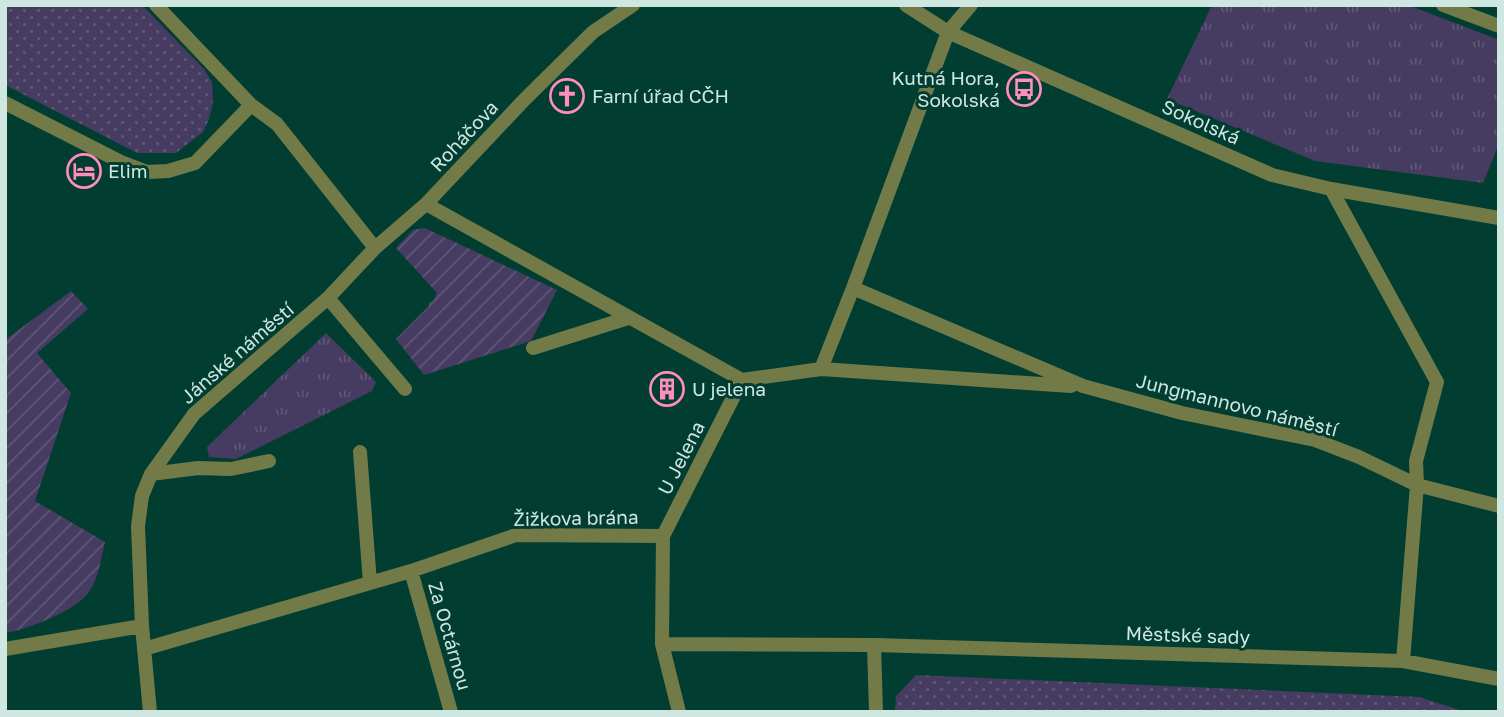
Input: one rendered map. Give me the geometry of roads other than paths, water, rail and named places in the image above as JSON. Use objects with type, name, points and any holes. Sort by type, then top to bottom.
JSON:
[{"type":"street","points":[[156,5],[251,105],[277,124],[375,248]]},
{"type":"street","name":"Roháčova","points":[[328,298],[375,248],[426,204],[525,99],[593,32],[633,5]]},
{"type":"street","name":"Sokolská","points":[[906,5],[948,32],[1272,175],[1331,189],[1498,216]]},
{"type":"street","points":[[821,369],[948,32],[971,5]]},
{"type":"street","points":[[1443,5],[1499,26]]},
{"type":"street","points":[[5,103],[121,162],[147,172],[168,171],[195,163],[251,105]]},
{"type":"street","points":[[1331,189],[1437,382],[1416,461],[1417,485],[1403,661]]},
{"type":"street","points":[[426,204],[743,380]]},
{"type":"street","name":"Jungmannovo náměstí","points":[[853,288],[1083,386],[1182,413],[1315,440],[1359,457],[1417,485],[1499,506]]},
{"type":"street","points":[[328,298],[405,389]]},
{"type":"street","name":"Jánské náměstí","points":[[151,474],[194,414],[328,298]]},
{"type":"street","points":[[533,348],[628,318]]},
{"type":"street","name":"Jungmannovo náměstí","points":[[743,380],[821,369],[1083,386]]},
{"type":"street","name":"U Jelena","points":[[662,645],[663,536],[743,380]]},
{"type":"street","points":[[360,452],[370,583]]},
{"type":"street","points":[[150,712],[142,626],[138,526],[142,496],[151,474],[198,468],[231,470],[269,461]]},
{"type":"street","name":"Žižkova brána","points":[[145,649],[411,571],[516,535],[663,536]]},
{"type":"street","name":"Za Octárnou","points":[[411,571],[451,712]]},
{"type":"street","points":[[5,649],[142,626]]},
{"type":"street","points":[[662,645],[679,712]]},
{"type":"street","name":"Městské sady","points":[[662,645],[874,645],[1403,661],[1499,678]]},
{"type":"street","points":[[874,645],[876,712]]},
{"type":"place","name":"Kutná Hora, Sokolská","points":[[1024,89]]},
{"type":"place","name":"Farní úřad CČH","points":[[567,96]]},
{"type":"place","name":"Elim","points":[[84,171]]},
{"type":"place","name":"U jelena","points":[[667,389]]}]
